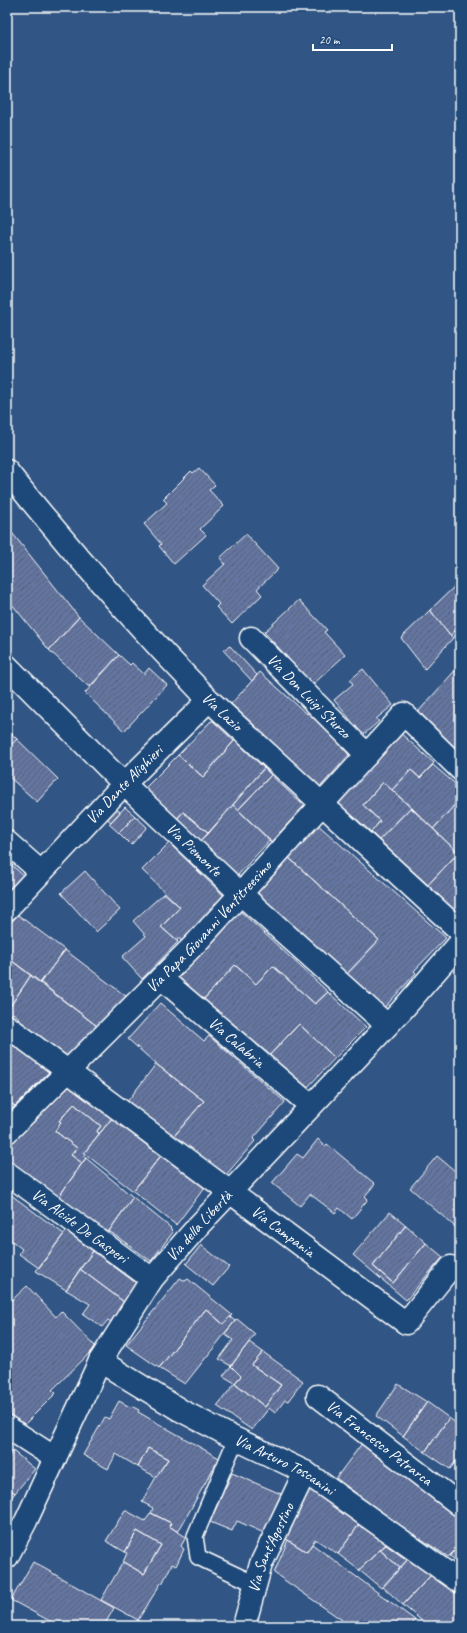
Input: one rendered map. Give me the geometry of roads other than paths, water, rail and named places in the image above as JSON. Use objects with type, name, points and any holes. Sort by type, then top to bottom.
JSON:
[{"type":"street","name":"Via Lazio","points":[[7,471],[47,521],[174,664],[209,700],[460,931]]},
{"type":"street","name":"Via Don Luigi Sturzo","points":[[251,638],[367,755]]},
{"type":"street","name":"Via Piemonte","points":[[7,666],[124,784],[241,894],[387,1025]]},
{"type":"street","name":"Via Dante Alighieri","points":[[7,909],[124,784],[209,700]]},
{"type":"street","name":"Via Papa Giovanni Ventitreesimo","points":[[7,1132],[196,943],[404,714],[460,769]]},
{"type":"street","points":[[7,842],[41,872]]},
{"type":"street","name":"Via della Libertà","points":[[7,1557],[26,1521],[100,1361],[152,1279],[231,1191],[387,1025],[460,943]]},
{"type":"street","name":"Via Calabria","points":[[161,978],[311,1106]]},
{"type":"street","name":"Via Campania","points":[[7,1026],[231,1191],[406,1323],[451,1267]]},
{"type":"street","name":"Via Alcide De Gasperi","points":[[7,1173],[152,1279]]},
{"type":"street","name":"Via Arturo Toscanini","points":[[100,1361],[180,1410],[236,1439],[306,1472],[460,1582]]},
{"type":"street","name":"Via Francesco Petrarca","points":[[318,1396],[460,1504]]},
{"type":"street","points":[[7,1427],[54,1458]]},
{"type":"street","name":"Via Sant'Agostino","points":[[244,1626],[261,1564],[306,1472]]},
{"type":"lane","points":[[236,1439],[196,1536],[198,1557],[255,1584]]}]
